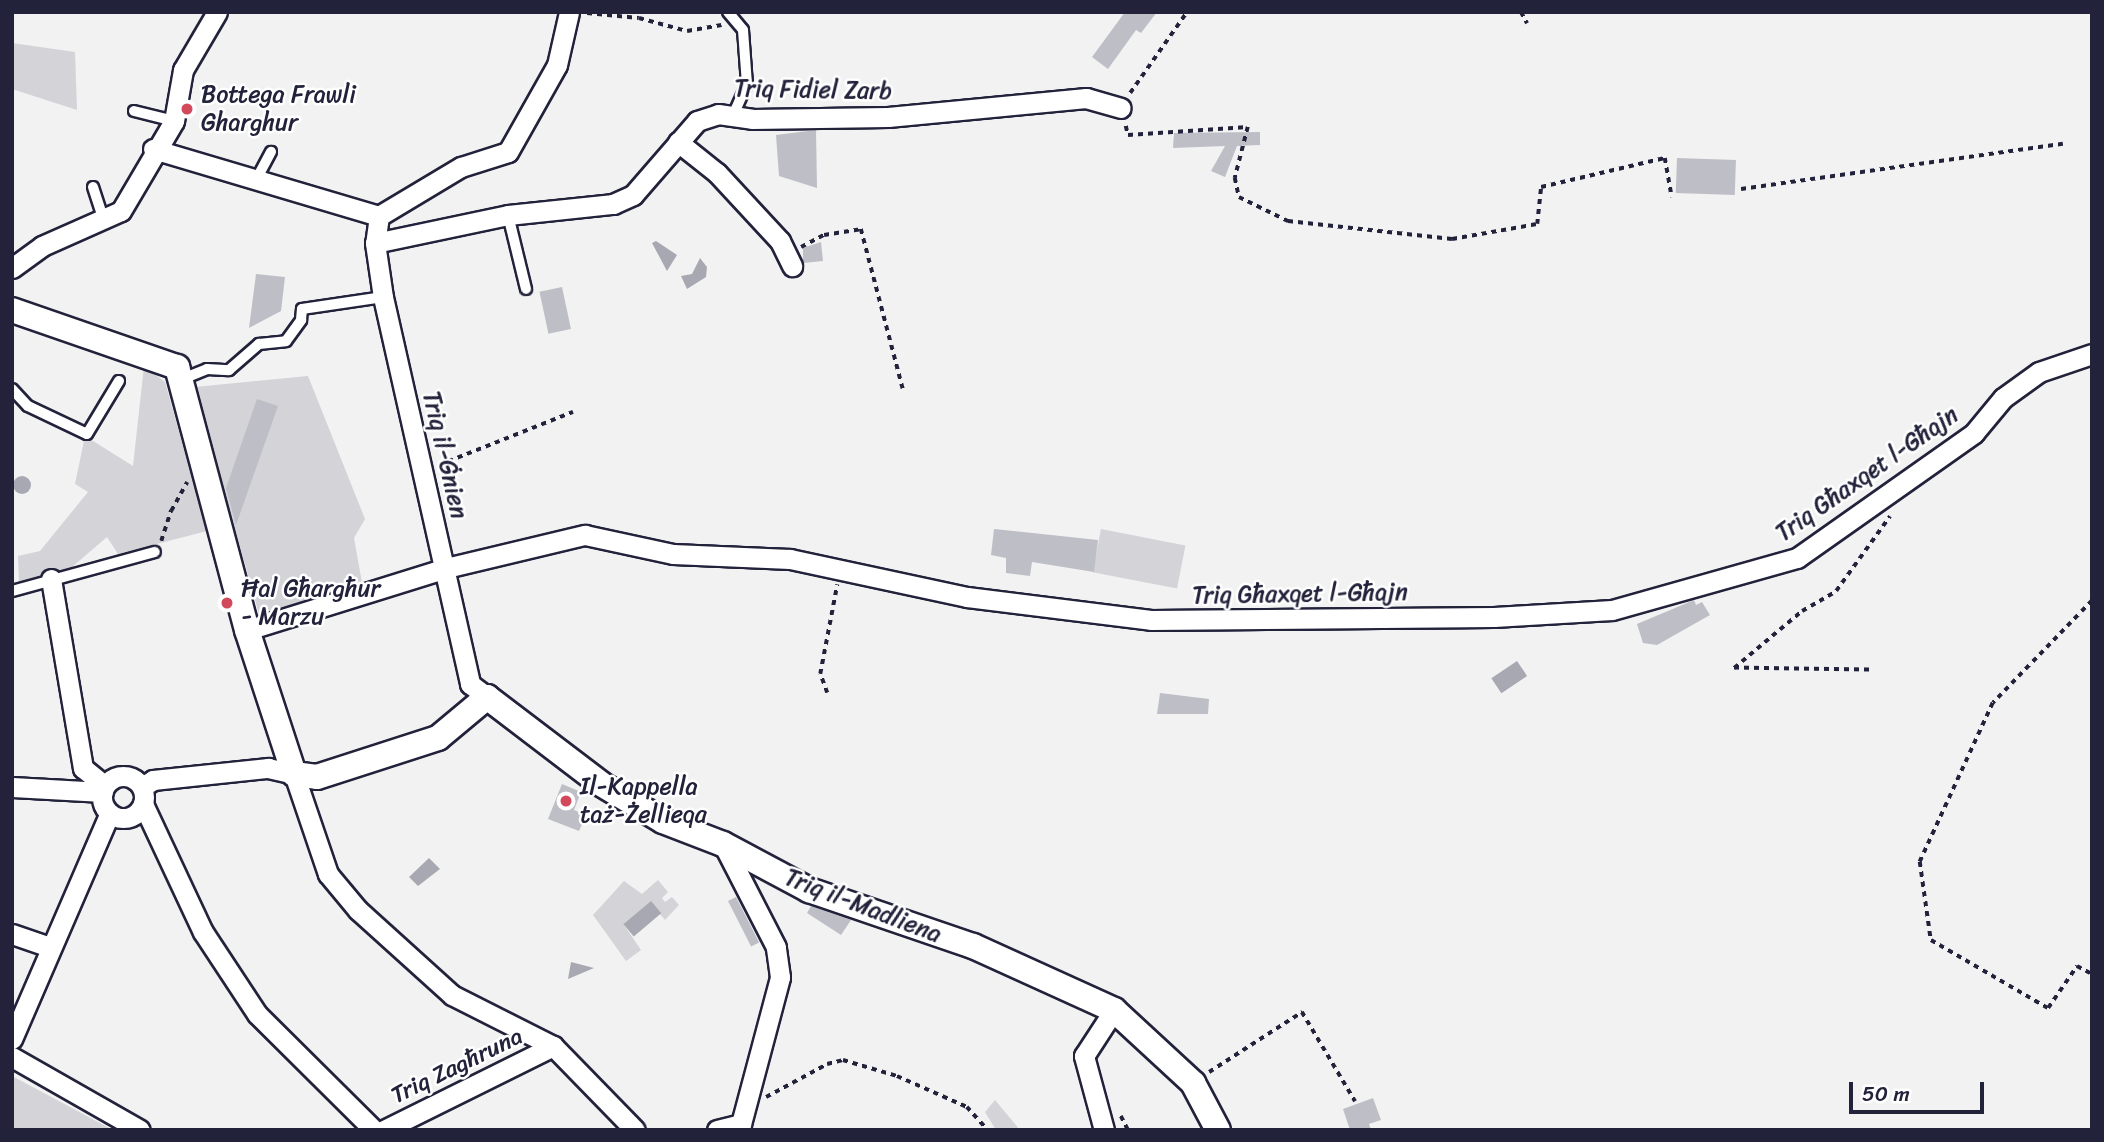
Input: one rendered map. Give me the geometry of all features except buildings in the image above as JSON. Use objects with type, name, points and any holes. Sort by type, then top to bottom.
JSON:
[{"type":"street","points":[[12,268],[42,246],[121,211],[153,149],[174,121],[183,70],[217,12]]},
{"type":"street","points":[[153,149],[379,216],[461,167],[508,152],[558,65],[578,13]]},
{"type":"street","name":"Triq Fidiel Zarb","points":[[374,243],[508,215],[613,204],[633,195],[697,121],[718,114],[888,117],[1086,99],[1121,108]]},
{"type":"street","points":[[678,142],[717,173],[780,241],[789,260]]},
{"type":"street","name":"Triq il-Ġnien","points":[[379,216],[374,243],[383,297],[470,684],[487,697]]},
{"type":"street","points":[[12,310],[177,367],[247,630],[328,874],[358,910],[452,995],[553,1046],[635,1130]]},
{"type":"street","name":"Triq Għaxqet l-Għajn","points":[[247,630],[446,568],[585,535],[673,554],[790,559],[839,573],[967,597],[1151,620],[1494,617],[1612,610],[1797,558],[1974,433],[2003,398],[2039,372],[2092,354]]},
{"type":"street","points":[[12,1039],[110,813],[104,789],[83,768],[51,579]]},
{"type":"street","points":[[110,813],[128,817],[153,780],[268,768],[317,777],[438,738],[487,697]]},
{"type":"street","name":"Triq il-Madliena","points":[[487,697],[601,784],[663,821],[723,845],[808,890],[974,946],[1114,1010],[1193,1083],[1218,1130]]},
{"type":"street","points":[[12,788],[104,789],[114,778],[127,776],[142,796],[203,932],[257,1014],[374,1130]]},
{"type":"street","points":[[717,1130],[741,1124],[780,977],[776,947],[723,845]]},
{"type":"street","points":[[12,934],[50,947]]},
{"type":"street","points":[[1104,1130],[1084,1056],[1114,1010]]},
{"type":"street","name":"Triq Zagħruna","points":[[384,1130],[553,1046]]},
{"type":"street","points":[[12,1057],[141,1130]]},
{"type":"lane","points":[[728,12],[733,23],[743,30],[747,84],[733,115]]},
{"type":"lane","points":[[134,111],[174,121]]},
{"type":"lane","points":[[256,180],[271,152]]},
{"type":"lane","points":[[93,187],[104,220]]},
{"type":"lane","points":[[508,215],[526,289]]},
{"type":"lane","points":[[179,380],[207,369],[229,370],[259,344],[286,341],[301,320],[302,309],[383,297]]},
{"type":"lane","points":[[12,389],[28,406],[87,435],[119,381]]},
{"type":"lane","points":[[12,591],[155,552]]},
{"type":"path","points":[[1187,12],[1121,108],[1128,135],[1248,127],[1235,178],[1239,197],[1288,221],[1452,239],[1537,224],[1541,187],[1665,158],[1672,197]]},
{"type":"path","points":[[1521,12],[1527,23]]},
{"type":"path","points":[[578,13],[639,18],[687,31],[733,23]]},
{"type":"path","points":[[1741,189],[2063,144]]},
{"type":"path","points":[[789,260],[824,235],[861,229],[903,388]]},
{"type":"path","points":[[423,471],[573,412]]},
{"type":"path","points":[[155,552],[184,483],[204,472]]},
{"type":"path","points":[[1869,670],[1734,668],[1802,611],[1836,591],[1899,504],[1894,487]]},
{"type":"path","points":[[827,693],[820,674],[839,573]]},
{"type":"path","points":[[2092,601],[1993,703],[1920,862],[1931,940],[2048,1008],[2077,966],[2092,974]]},
{"type":"path","points":[[1193,1083],[1302,1012],[1354,1101]]},
{"type":"path","points":[[747,1100],[765,1098],[827,1064],[844,1060],[897,1076],[967,1107],[988,1130]]},
{"type":"shaded area","points":[[12,43],[75,52],[77,110],[12,89]]},
{"type":"shaded area","points":[[656,241],[677,255],[667,271],[652,243]]},
{"type":"shaded area","points":[[700,258],[707,267],[706,277],[687,289],[681,276],[692,274]]},
{"type":"shaded area","points":[[144,366],[165,382],[207,531],[118,554],[107,537],[72,567],[19,582],[18,556],[40,551],[88,492],[75,484],[85,436],[133,466]]},
{"type":"shaded area","points":[[308,376],[365,519],[354,538],[363,588],[259,614],[195,387]]},
{"type":"shaded area","points":[[18,476],[26,476],[31,485],[29,492],[18,494],[13,489],[13,481]]},
{"type":"shaded area","points":[[1101,529],[1185,545],[1177,589],[1093,572]]},
{"type":"shaded area","points":[[1517,661],[1527,676],[1501,693],[1491,678]]},
{"type":"shaded area","points":[[429,858],[440,869],[418,886],[409,877]]},
{"type":"shaded area","points":[[658,880],[668,892],[662,898],[665,902],[672,897],[679,905],[665,920],[650,902],[624,925],[641,950],[626,961],[593,915],[624,881],[642,894]]},
{"type":"shaded area","points":[[651,901],[661,913],[634,936],[623,924]]},
{"type":"shaded area","points":[[571,962],[594,968],[568,979]]},
{"type":"shaded area","points":[[12,1076],[113,1130],[12,1130]]},
{"type":"shaded area","points":[[995,1100],[1020,1130],[996,1130],[985,1112]]},
{"type":"place","name":"Bottega Frawli Gharghur","points":[[187,109]]},
{"type":"place","name":"Ħal Għargħur - Marzu","points":[[227,603]]},
{"type":"place","name":"Il-Kappella taż-Żellieqa","points":[[566,801]]}]
